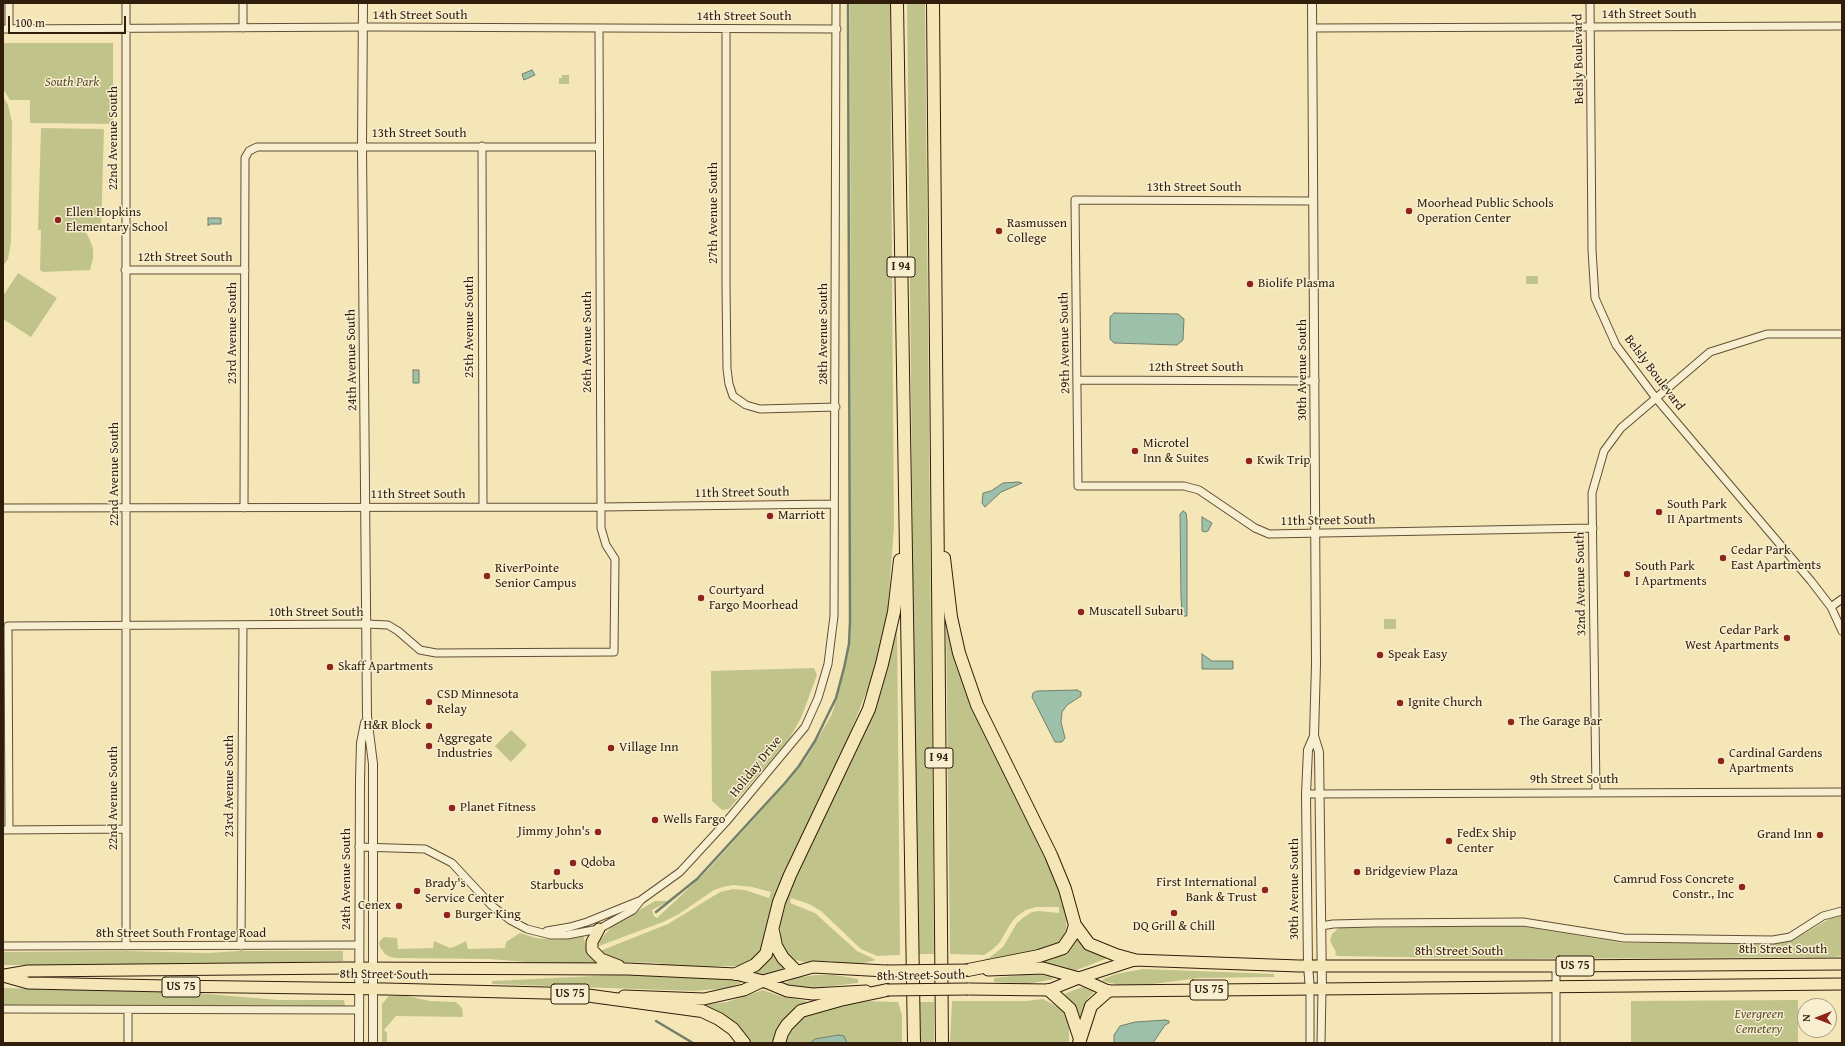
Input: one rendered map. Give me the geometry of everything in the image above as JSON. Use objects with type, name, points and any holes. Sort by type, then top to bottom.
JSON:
[{"type":"highway","name":"I 94","points":[[897,3],[914,1043]]},
{"type":"highway","name":"I 94","points":[[932,3],[942,1043]]},
{"type":"highway","points":[[936,473],[951,617],[960,653],[977,705],[1051,855],[1065,889],[1075,925],[1089,944],[1116,955],[1134,960]]},
{"type":"highway","points":[[736,974],[755,965],[766,954],[780,902],[790,875],[869,709],[882,664],[894,612],[900,558],[906,532]]},
{"type":"highway","points":[[968,970],[1039,956],[1064,948],[1072,935],[1075,925]]},
{"type":"highway","points":[[773,930],[776,946],[783,958],[796,971]]},
{"type":"highway","points":[[778,1043],[787,1025],[801,1011],[840,1000],[886,990]]},
{"type":"highway","points":[[1049,990],[1070,1009],[1080,1041]]},
{"type":"highway","points":[[1080,1041],[1091,1006],[1108,991]]},
{"type":"highway","points":[[576,994],[702,1011],[733,1028],[744,1043]]},
{"type":"main road","points":[[599,928],[592,942],[592,950],[601,959],[627,969]]},
{"type":"main road","name":"8th Street South","points":[[3,976],[28,971],[359,968],[627,969],[736,974],[763,981],[787,991],[813,994],[886,990],[1049,990],[1079,978],[1134,960],[1308,966],[1842,964]]},
{"type":"main road","name":"8th Street South","points":[[3,976],[28,983],[373,989],[704,999],[744,990],[763,981],[813,967],[886,971],[1043,968],[1079,978],[1108,991],[1842,984]]},
{"type":"street","points":[[6,29],[9,3]]},
{"type":"street","name":"22nd Avenue South","points":[[126,3],[126,946]]},
{"type":"street","points":[[243,3],[243,28]]},
{"type":"street","name":"24th Avenue South","points":[[363,3],[362,147],[367,716],[373,764],[374,847],[373,1043]]},
{"type":"street","name":"28th Avenue South","points":[[828,664],[834,616],[836,407],[836,3]]},
{"type":"street","name":"30th Avenue South","points":[[1312,3],[1316,664],[1314,736],[1319,752],[1322,1043]]},
{"type":"street","name":"Belsly Boulevard","points":[[1590,3],[1592,250],[1595,298],[1616,345],[1655,397],[1782,546],[1831,607],[1842,631]]},
{"type":"street","name":"14th Street South","points":[[1312,28],[1842,26]]},
{"type":"street","name":"14th Street South","points":[[6,29],[837,29]]},
{"type":"street","name":"26th Avenue South","points":[[599,29],[601,507],[602,528],[606,544],[614,559],[614,652]]},
{"type":"street","name":"27th Avenue South","points":[[726,29],[727,369],[729,384],[733,396],[746,405],[760,410],[836,407]]},
{"type":"street","name":"25th Avenue South","points":[[482,146],[482,507]]},
{"type":"street","name":"13th Street South","points":[[245,158],[249,151],[257,147],[599,147]]},
{"type":"street","name":"23rd Avenue South","points":[[244,508],[245,158]]},
{"type":"street","name":"13th Street South","points":[[1075,200],[1313,201]]},
{"type":"street","name":"29th Avenue South","points":[[1075,200],[1078,486]]},
{"type":"street","name":"12th Street South","points":[[125,270],[245,270]]},
{"type":"street","points":[[1655,397],[1710,352],[1767,334],[1842,334]]},
{"type":"street","name":"12th Street South","points":[[1078,380],[1315,380]]},
{"type":"street","name":"32nd Avenue South","points":[[1596,792],[1592,493],[1604,451],[1621,428],[1655,397]]},
{"type":"street","name":"11th Street South","points":[[1078,486],[1184,486],[1199,490],[1255,528],[1269,534],[1593,528]]},
{"type":"street","name":"11th Street South","points":[[3,508],[127,509],[601,507],[834,504]]},
{"type":"street","points":[[1831,607],[1842,599]]},
{"type":"street","name":"10th Street South","points":[[6,829],[8,626],[367,624],[388,625],[398,631],[420,650],[436,653],[614,652]]},
{"type":"street","name":"23rd Avenue South","points":[[241,946],[243,625]]},
{"type":"street","name":"Holiday Drive","points":[[539,932],[570,927],[587,922],[641,900],[680,872],[726,822],[805,727],[818,698],[828,664]]},
{"type":"street","name":"24th Avenue South","points":[[359,1043],[359,847],[361,742],[367,716]]},
{"type":"street","name":"30th Avenue South","points":[[1310,1043],[1306,794],[1308,750],[1314,736]]},
{"type":"street","points":[[360,785],[373,785]]},
{"type":"street","name":"9th Street South","points":[[1306,794],[1842,792]]},
{"type":"street","points":[[6,829],[126,829]]},
{"type":"street","name":"Holiday Drive","points":[[359,847],[425,849],[452,863],[491,905],[510,920],[527,929],[551,935],[568,935],[599,928],[633,910],[641,900]]},
{"type":"street","points":[[1321,926],[1333,924],[1368,923],[1522,922],[1624,938],[1773,940],[1790,937],[1823,916],[1842,912]]},
{"type":"street","name":"8th Street South Frontage Road","points":[[3,946],[359,945]]},
{"type":"street","points":[[1556,966],[1556,1043]]},
{"type":"street","points":[[3,1009],[359,1010]]},
{"type":"street","points":[[128,1010],[128,1043]]},
{"type":"green space","points":[[850,3],[890,3],[894,527],[888,607],[882,641],[871,680],[840,759],[777,890],[762,951],[751,961],[737,966],[678,967],[658,963],[621,962],[608,958],[600,951],[668,924],[720,892],[733,889],[745,890],[769,898],[771,892],[752,887],[733,885],[723,887],[714,890],[679,914],[663,922],[599,946],[600,940],[612,926],[655,901],[669,901],[652,910],[654,916],[657,918],[706,872],[790,779],[806,759],[832,714],[844,672],[850,645],[851,622]]},
{"type":"green space","points":[[907,3],[925,3],[934,954],[917,954]]},
{"type":"green space","name":"South Park","points":[[3,43],[113,43],[113,124],[30,123],[30,100],[10,100],[3,89]]},
{"type":"green space","points":[[562,75],[569,75],[569,84],[559,84],[559,78],[562,78]]},
{"type":"green space","points":[[3,97],[8,105],[12,122],[11,242],[8,259],[3,266]]},
{"type":"green space","points":[[41,128],[104,129],[101,231],[85,231],[93,248],[93,259],[90,270],[43,272],[40,270],[41,230],[38,230]]},
{"type":"green space","points":[[18,273],[57,298],[31,337],[3,319],[3,296]]},
{"type":"green space","points":[[1526,276],[1538,276],[1538,284],[1526,284]]},
{"type":"green space","points":[[897,617],[900,955],[877,956],[861,949],[821,911],[809,904],[791,898],[790,903],[815,913],[857,951],[876,960],[856,965],[829,961],[805,962],[795,960],[784,948],[781,938],[780,924],[784,907],[790,887],[858,741]]},
{"type":"green space","points":[[946,619],[1042,850],[1062,892],[1067,914],[1066,930],[1061,942],[1047,950],[981,960],[989,958],[1003,947],[1017,923],[1024,917],[1032,912],[1039,911],[1059,913],[1059,907],[1036,907],[1026,910],[1017,916],[1011,923],[1000,942],[984,955],[950,954]]},
{"type":"green space","points":[[1384,619],[1396,619],[1396,629],[1384,629]]},
{"type":"green space","points":[[814,668],[817,675],[801,718],[789,739],[729,809],[722,810],[712,801],[711,671]]},
{"type":"green space","points":[[511,730],[527,745],[511,762],[495,746]]},
{"type":"green space","points":[[1842,915],[1842,956],[1834,957],[1506,959],[1339,956],[1335,955],[1336,952],[1330,941],[1332,934],[1339,928],[1519,926],[1623,943],[1768,945],[1791,941],[1831,918]]},
{"type":"green space","points":[[520,933],[536,938],[558,940],[581,935],[584,937],[589,955],[598,964],[541,963],[489,959],[396,958],[385,954],[380,947],[379,942],[384,937],[397,938],[398,949],[433,948],[434,941],[450,948],[466,941],[468,949],[505,948],[506,942]]},
{"type":"green space","points":[[1077,939],[1108,958],[1074,971],[1038,962],[1063,955],[1069,951]]},
{"type":"green space","points":[[128,951],[208,953],[239,951],[343,951],[343,961],[191,965],[3,965],[3,952]]},
{"type":"green space","points":[[771,952],[774,952],[784,968],[762,976],[751,972]]},
{"type":"green space","points":[[1143,969],[1274,974],[1274,977],[1199,978],[1138,986],[1123,986],[1103,981],[1103,979],[1116,974]]},
{"type":"green space","points":[[1030,974],[1049,976],[1054,979],[1028,984],[994,982],[994,978]]},
{"type":"green space","points":[[616,975],[729,979],[741,981],[741,983],[726,988],[695,991],[492,984],[492,981]]},
{"type":"green space","points":[[816,975],[835,975],[858,979],[858,983],[813,988],[799,988],[783,984],[795,978]]},
{"type":"green space","points":[[1082,987],[1094,992],[1087,999],[1080,1017],[1076,1006],[1064,994]]},
{"type":"green space","points":[[3,988],[195,993],[279,1000],[344,1000],[345,1006],[3,1005]]},
{"type":"green space","points":[[763,990],[780,996],[806,1001],[806,1006],[791,1012],[780,1024],[773,1043],[751,1043],[737,1025],[726,1016],[703,1008],[703,1005],[727,1002]]},
{"type":"green space","points":[[389,996],[407,996],[430,1001],[456,1002],[462,1008],[463,1017],[396,1016],[384,1030],[387,1033],[387,1043],[382,1043],[382,1004]]},
{"type":"green space","points":[[1043,999],[1060,1008],[1066,1016],[1069,1025],[1069,1043],[950,1043],[952,1001],[1026,1001]]},
{"type":"green space","name":"Evergreen Cemetery","points":[[1797,1000],[1798,1043],[1631,1043],[1631,1001]]},
{"type":"green space","points":[[861,1001],[898,1002],[902,1015],[902,1043],[784,1043],[786,1035],[805,1015]]},
{"type":"green space","points":[[917,1002],[934,1002],[934,1043],[917,1043]]},
{"type":"shaded area","points":[[532,70],[535,75],[524,80],[522,74]]},
{"type":"shaded area","points":[[208,218],[221,218],[221,224],[210,224],[208,226]]},
{"type":"shaded area","points":[[1114,313],[1178,314],[1184,319],[1183,340],[1177,345],[1114,343],[1110,339],[1110,317]]},
{"type":"shaded area","points":[[413,370],[419,370],[419,383],[413,383]]},
{"type":"shaded area","points":[[1003,483],[1022,483],[1001,492],[985,507],[982,503],[983,493],[991,491]]},
{"type":"shaded area","points":[[1183,511],[1186,513],[1187,521],[1187,616],[1184,616],[1182,611],[1181,597],[1180,514]]},
{"type":"shaded area","points":[[1202,517],[1212,523],[1208,531],[1205,532],[1202,531]]},
{"type":"shaded area","points":[[1202,654],[1212,661],[1233,661],[1233,669],[1202,669]]},
{"type":"shaded area","points":[[1077,690],[1081,692],[1081,696],[1067,705],[1062,712],[1061,722],[1065,738],[1062,742],[1055,742],[1032,697],[1033,693],[1037,691]]},
{"type":"shaded area","points":[[1169,1021],[1169,1023],[1165,1025],[1153,1043],[1114,1043],[1114,1035],[1120,1026],[1135,1022]]},
{"type":"shaded area","points":[[839,1035],[844,1036],[847,1043],[810,1043],[815,1039]]},
{"type":"waterway","points":[[656,912],[697,879],[799,766],[815,741],[836,698],[844,668],[849,644],[850,621],[848,3]]},
{"type":"waterway","points":[[656,1021],[693,1043]]},
{"type":"place","name":"Moorhead Public Schools Operation Center","points":[[1409,211]]},
{"type":"place","name":"Ellen Hopkins Elementary School","points":[[58,220]]},
{"type":"place","name":"Rasmussen College","points":[[999,231]]},
{"type":"place","name":"Biolife Plasma","points":[[1250,284]]},
{"type":"place","name":"Microtel Inn & Suites","points":[[1135,451]]},
{"type":"place","name":"Kwik Trip","points":[[1249,461]]},
{"type":"place","name":"South Park II Apartments","points":[[1659,512]]},
{"type":"place","name":"Marriott","points":[[770,516]]},
{"type":"place","name":"Cedar Park East Apartments","points":[[1723,558]]},
{"type":"place","name":"South Park I Apartments","points":[[1627,574]]},
{"type":"place","name":"RiverPointe Senior Campus","points":[[487,576]]},
{"type":"place","name":"Courtyard Fargo Moorhead","points":[[701,598]]},
{"type":"place","name":"Muscatell Subaru","points":[[1081,612]]},
{"type":"place","name":"Cedar Park West Apartments","points":[[1787,638]]},
{"type":"place","name":"Speak Easy","points":[[1380,655]]},
{"type":"place","name":"Skaff Apartments","points":[[330,667]]},
{"type":"place","name":"CSD Minnesota Relay","points":[[429,702]]},
{"type":"place","name":"Ignite Church","points":[[1400,703]]},
{"type":"place","name":"The Garage Bar","points":[[1511,722]]},
{"type":"place","name":"H&R Block","points":[[429,726]]},
{"type":"place","name":"Aggregate Industries","points":[[429,746]]},
{"type":"place","name":"Village Inn","points":[[611,748]]},
{"type":"place","name":"Cardinal Gardens Apartments","points":[[1721,761]]},
{"type":"place","name":"Planet Fitness","points":[[452,808]]},
{"type":"place","name":"Wells Fargo","points":[[655,820]]},
{"type":"place","name":"Jimmy John's","points":[[598,832]]},
{"type":"place","name":"Grand Inn","points":[[1820,835]]},
{"type":"place","name":"FedEx Ship Center","points":[[1449,841]]},
{"type":"place","name":"Qdoba","points":[[573,863]]},
{"type":"place","name":"Starbucks","points":[[557,872]]},
{"type":"place","name":"Bridgeview Plaza","points":[[1357,872]]},
{"type":"place","name":"Camrud Foss Concrete Constr., Inc","points":[[1742,887]]},
{"type":"place","name":"First International Bank & Trust","points":[[1265,890]]},
{"type":"place","name":"Brady's Service Center","points":[[417,891]]},
{"type":"place","name":"Cenex","points":[[399,906]]},
{"type":"place","name":"DQ Grill & Chill","points":[[1174,913]]},
{"type":"place","name":"Burger King","points":[[447,915]]}]
